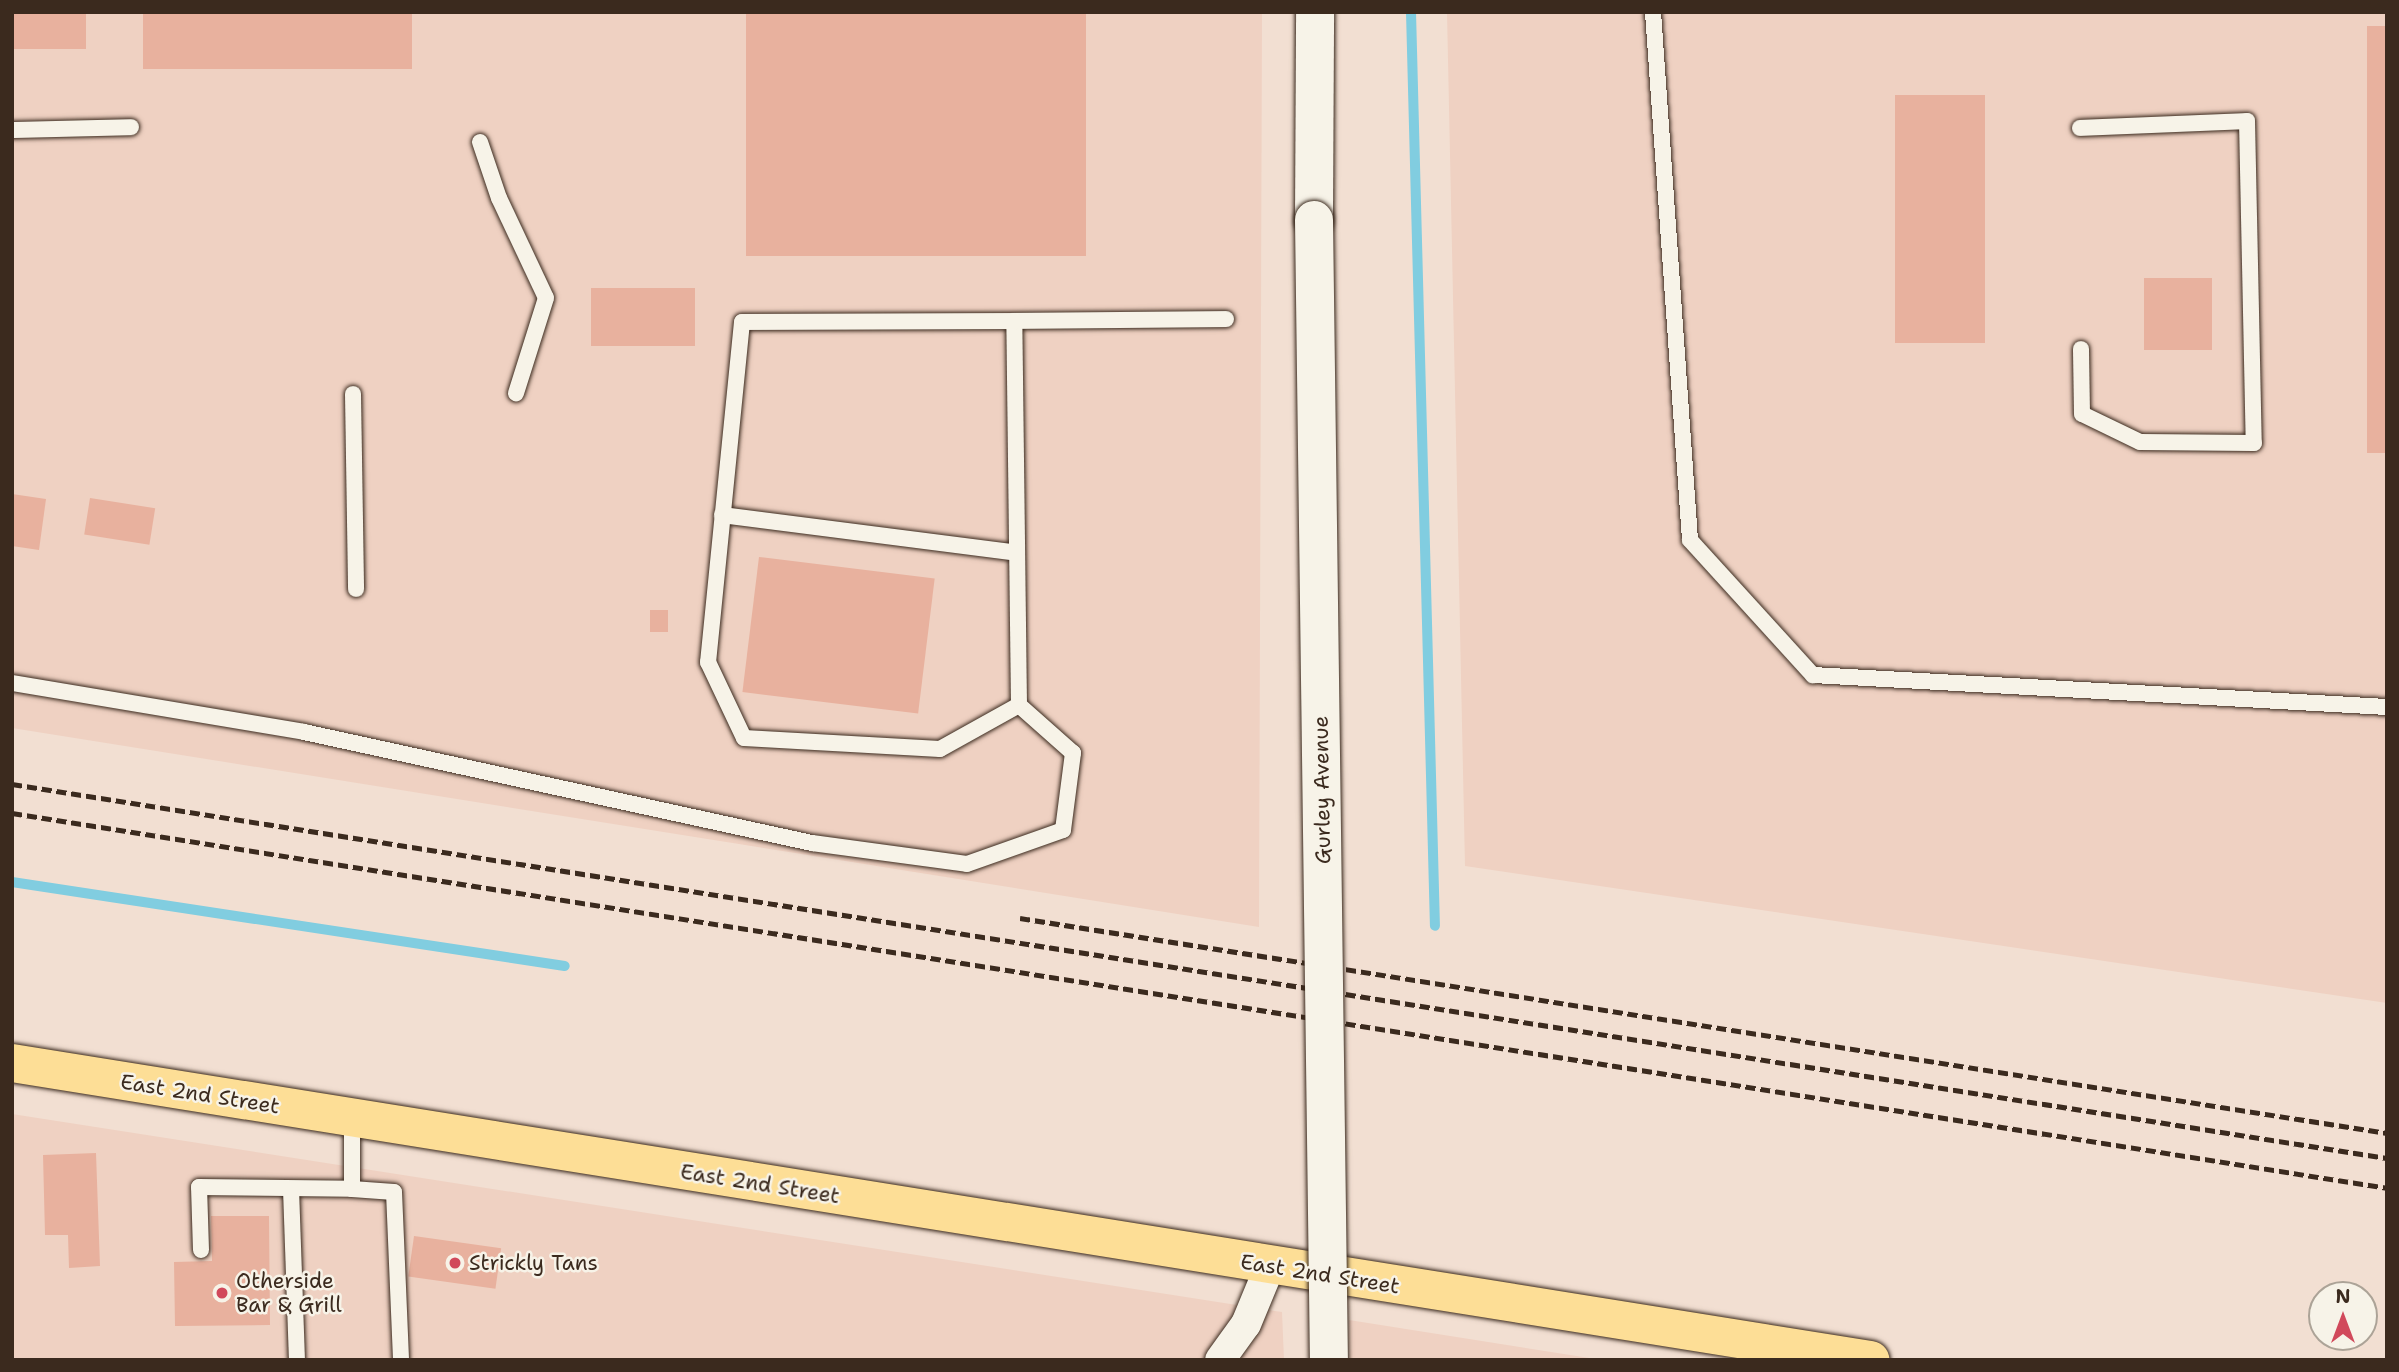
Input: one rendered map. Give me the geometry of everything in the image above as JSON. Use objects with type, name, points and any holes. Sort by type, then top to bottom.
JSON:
[{"type":"main road","name":"East 2nd Street","points":[[12,1063],[1870,1360]]},
{"type":"street","name":"Gurley Avenue","points":[[1315,12],[1314,220],[1329,1360]]},
{"type":"street","points":[[1220,1360],[1246,1324],[1270,1266]]},
{"type":"lane","points":[[1653,12],[1690,540],[1813,675],[2387,707]]},
{"type":"lane","points":[[2080,128],[2247,121],[2254,443],[2140,442],[2082,414],[2081,349]]},
{"type":"lane","points":[[12,130],[131,127]]},
{"type":"lane","points":[[480,142],[499,198],[547,298],[516,394]]},
{"type":"lane","points":[[1019,705],[940,749],[744,738],[708,662],[742,322],[1226,319]]},
{"type":"lane","points":[[12,683],[304,732],[812,843],[967,864],[1063,830],[1073,753],[1019,705],[1014,321]]},
{"type":"lane","points":[[353,394],[356,589]]},
{"type":"lane","points":[[722,515],[1017,553]]},
{"type":"lane","points":[[352,1118],[352,1189]]},
{"type":"lane","points":[[201,1250],[200,1187],[394,1192],[401,1360]]},
{"type":"lane","points":[[291,1189],[297,1360]]},
{"type":"shaded area","points":[[12,12],[1262,12],[1259,927],[12,728]]},
{"type":"shaded area","points":[[1447,12],[2387,12],[2387,1003],[1465,866]]},
{"type":"shaded area","points":[[12,1114],[1282,1312],[1284,1360],[12,1360]]},
{"type":"shaded area","points":[[1349,1320],[1602,1360],[1350,1360]]},
{"type":"building","points":[[12,12],[86,12],[86,49],[12,49]]},
{"type":"building","points":[[143,12],[412,12],[412,69],[143,69]]},
{"type":"building","points":[[746,14],[1086,14],[1086,256],[746,256]]},
{"type":"building","points":[[2367,26],[2387,26],[2387,453],[2367,453]]},
{"type":"building","points":[[1895,95],[1985,95],[1985,343],[1895,343]]},
{"type":"building","points":[[2144,278],[2212,278],[2212,350],[2144,350]]},
{"type":"building","points":[[591,288],[695,288],[695,346],[591,346]]},
{"type":"building","points":[[12,494],[46,499],[39,550],[12,546]]},
{"type":"building","points":[[90,498],[155,508],[149,545],[84,535]]},
{"type":"building","points":[[759,557],[935,579],[918,714],[742,692]]},
{"type":"building","points":[[650,610],[668,610],[668,632],[650,632]]},
{"type":"building","points":[[96,1153],[100,1266],[69,1268],[68,1235],[45,1235],[43,1155]]},
{"type":"building","name":"Otherside Bar & Grill","points":[[211,1216],[269,1216],[270,1325],[175,1326],[174,1262],[212,1261]]},
{"type":"building","name":"Strickly Tans","points":[[414,1236],[501,1248],[495,1289],[408,1277]]},
{"type":"waterway","points":[[1411,12],[1435,926]]},
{"type":"waterway","points":[[12,882],[565,966]]},
{"type":"railway","points":[[12,784],[2387,1158]]},
{"type":"railway","points":[[12,813],[2387,1188]]},
{"type":"railway","points":[[1020,918],[2387,1133]]},
{"type":"place","name":"Strickly Tans","points":[[455,1263]]},
{"type":"place","name":"Otherside Bar & Grill","points":[[222,1293]]}]
